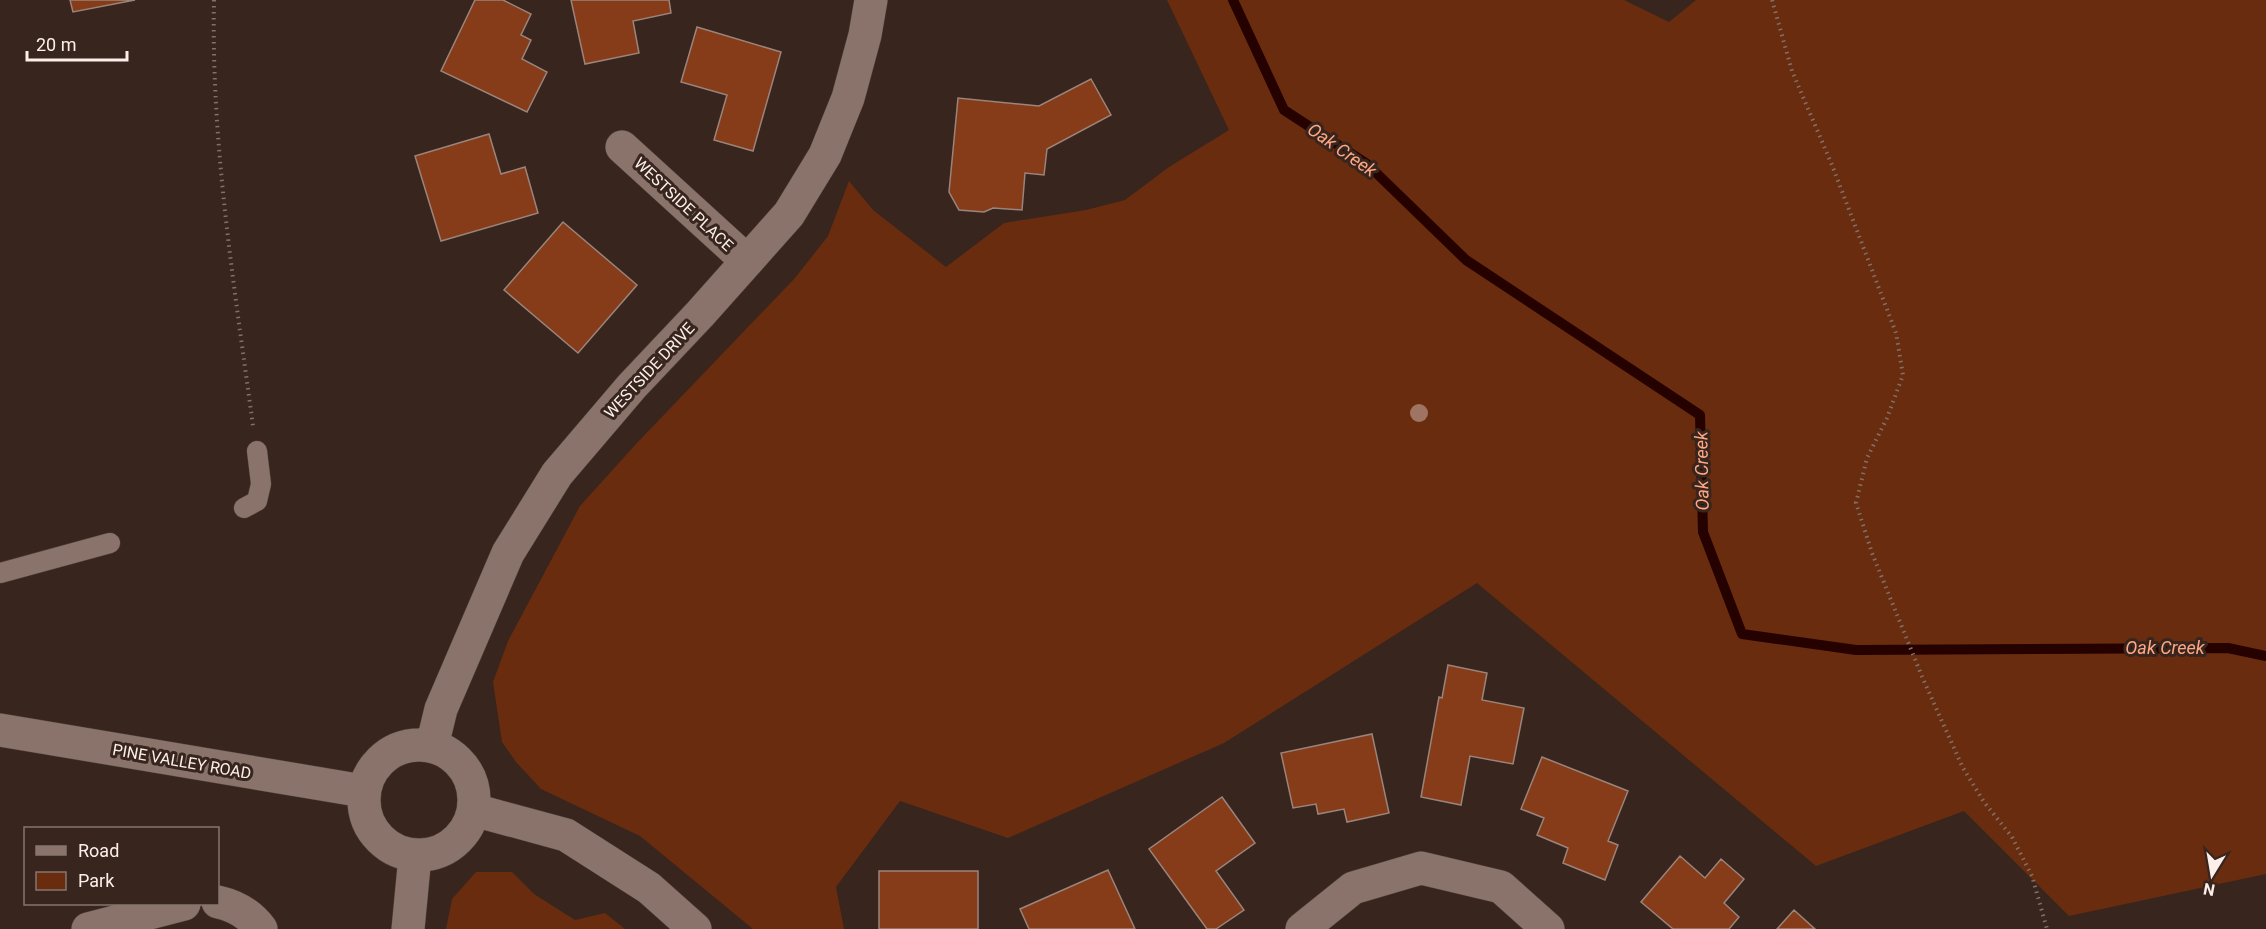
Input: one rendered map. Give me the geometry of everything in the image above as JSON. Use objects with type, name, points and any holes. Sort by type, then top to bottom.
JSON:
[{"type":"street","name":"WESTSIDE DRIVE","points":[[432,746],[441,709],[507,553],[557,474],[632,387],[789,214],[825,155],[848,98],[865,35],[871,0]]},
{"type":"street","name":"WESTSIDE PLACE","points":[[622,147],[747,261]]},
{"type":"street","name":"PINE VALLEY ROAD","points":[[0,730],[363,792]]},
{"type":"street","points":[[414,745],[432,746],[448,753],[461,764],[470,777],[474,793],[474,810],[469,825],[447,848],[432,854],[415,856],[397,851],[381,841],[370,827],[364,810],[363,792],[369,774],[388,754],[396,749],[414,745]]},
{"type":"street","points":[[474,810],[566,836],[649,888],[695,929]]},
{"type":"street","points":[[408,929],[415,856]]},
{"type":"street","points":[[1302,929],[1353,888],[1421,868],[1501,886],[1548,929]]},
{"type":"street","points":[[219,902],[239,909],[255,921],[261,929]]},
{"type":"street","points":[[88,929],[177,905]]},
{"type":"lane","points":[[244,508],[257,501],[261,484],[257,452]]},
{"type":"lane","points":[[0,573],[110,543]]},
{"type":"path","points":[[214,0],[213,46],[216,106],[226,232],[257,452]]},
{"type":"path","points":[[1772,0],[1792,71],[1832,165],[1896,333],[1904,375],[1887,418],[1867,458],[1856,504],[1872,553],[1920,671],[1964,768],[1984,802],[2012,837],[2032,876],[2047,929]]},
{"type":"green space","points":[[1167,0],[1624,0],[1669,22],[1696,0],[2266,0],[2266,874],[2069,916],[1964,811],[1816,866],[1477,583],[1224,743],[1008,838],[900,801],[836,887],[844,929],[753,929],[640,836],[541,789],[516,762],[502,742],[493,682],[508,641],[580,506],[795,278],[828,236],[849,181],[873,210],[946,267],[1004,223],[1086,210],[1125,200],[1169,167],[1229,130]]},
{"type":"green space","points":[[476,872],[512,872],[534,894],[575,920],[605,913],[625,929],[446,929],[452,899]]},
{"type":"building","points":[[70,0],[135,0],[73,12]]},
{"type":"building","points":[[475,0],[503,0],[531,14],[521,35],[531,40],[522,59],[547,72],[527,112],[441,71]]},
{"type":"building","points":[[571,0],[669,0],[671,13],[633,21],[639,53],[585,64]]},
{"type":"building","points":[[697,27],[781,52],[753,151],[714,140],[727,95],[681,82]]},
{"type":"building","points":[[1091,79],[1111,115],[1047,149],[1044,175],[1025,173],[1022,210],[993,208],[984,212],[959,210],[949,192],[958,98],[1039,106]]},
{"type":"building","points":[[489,134],[501,174],[525,167],[538,213],[441,241],[415,156]]},
{"type":"building","points":[[563,222],[637,285],[578,353],[504,290]]},
{"type":"building","points":[[1448,665],[1487,673],[1482,700],[1524,708],[1513,764],[1470,756],[1461,805],[1421,797],[1439,697],[1442,698]]},
{"type":"building","points":[[1372,734],[1389,813],[1347,822],[1344,809],[1318,814],[1316,804],[1293,808],[1281,753]]},
{"type":"building","points":[[1542,757],[1628,791],[1608,841],[1618,845],[1605,880],[1563,863],[1568,848],[1537,835],[1544,818],[1521,809]]},
{"type":"building","points":[[1222,797],[1255,843],[1216,871],[1244,910],[1216,929],[1207,929],[1149,849]]},
{"type":"building","points":[[1680,856],[1705,878],[1721,859],[1744,879],[1724,903],[1739,917],[1729,929],[1673,929],[1641,902]]},
{"type":"building","points":[[1108,870],[1135,929],[1029,929],[1020,909]]},
{"type":"building","points":[[879,871],[978,871],[978,929],[879,929]]},
{"type":"building","points":[[1794,910],[1815,929],[1777,929]]},
{"type":"waterway","name":"Oak Creek","points":[[1233,0],[1284,110],[1367,164],[1466,260],[1700,415],[1703,532],[1742,634],[1856,650],[2228,648],[2266,656]]}]
